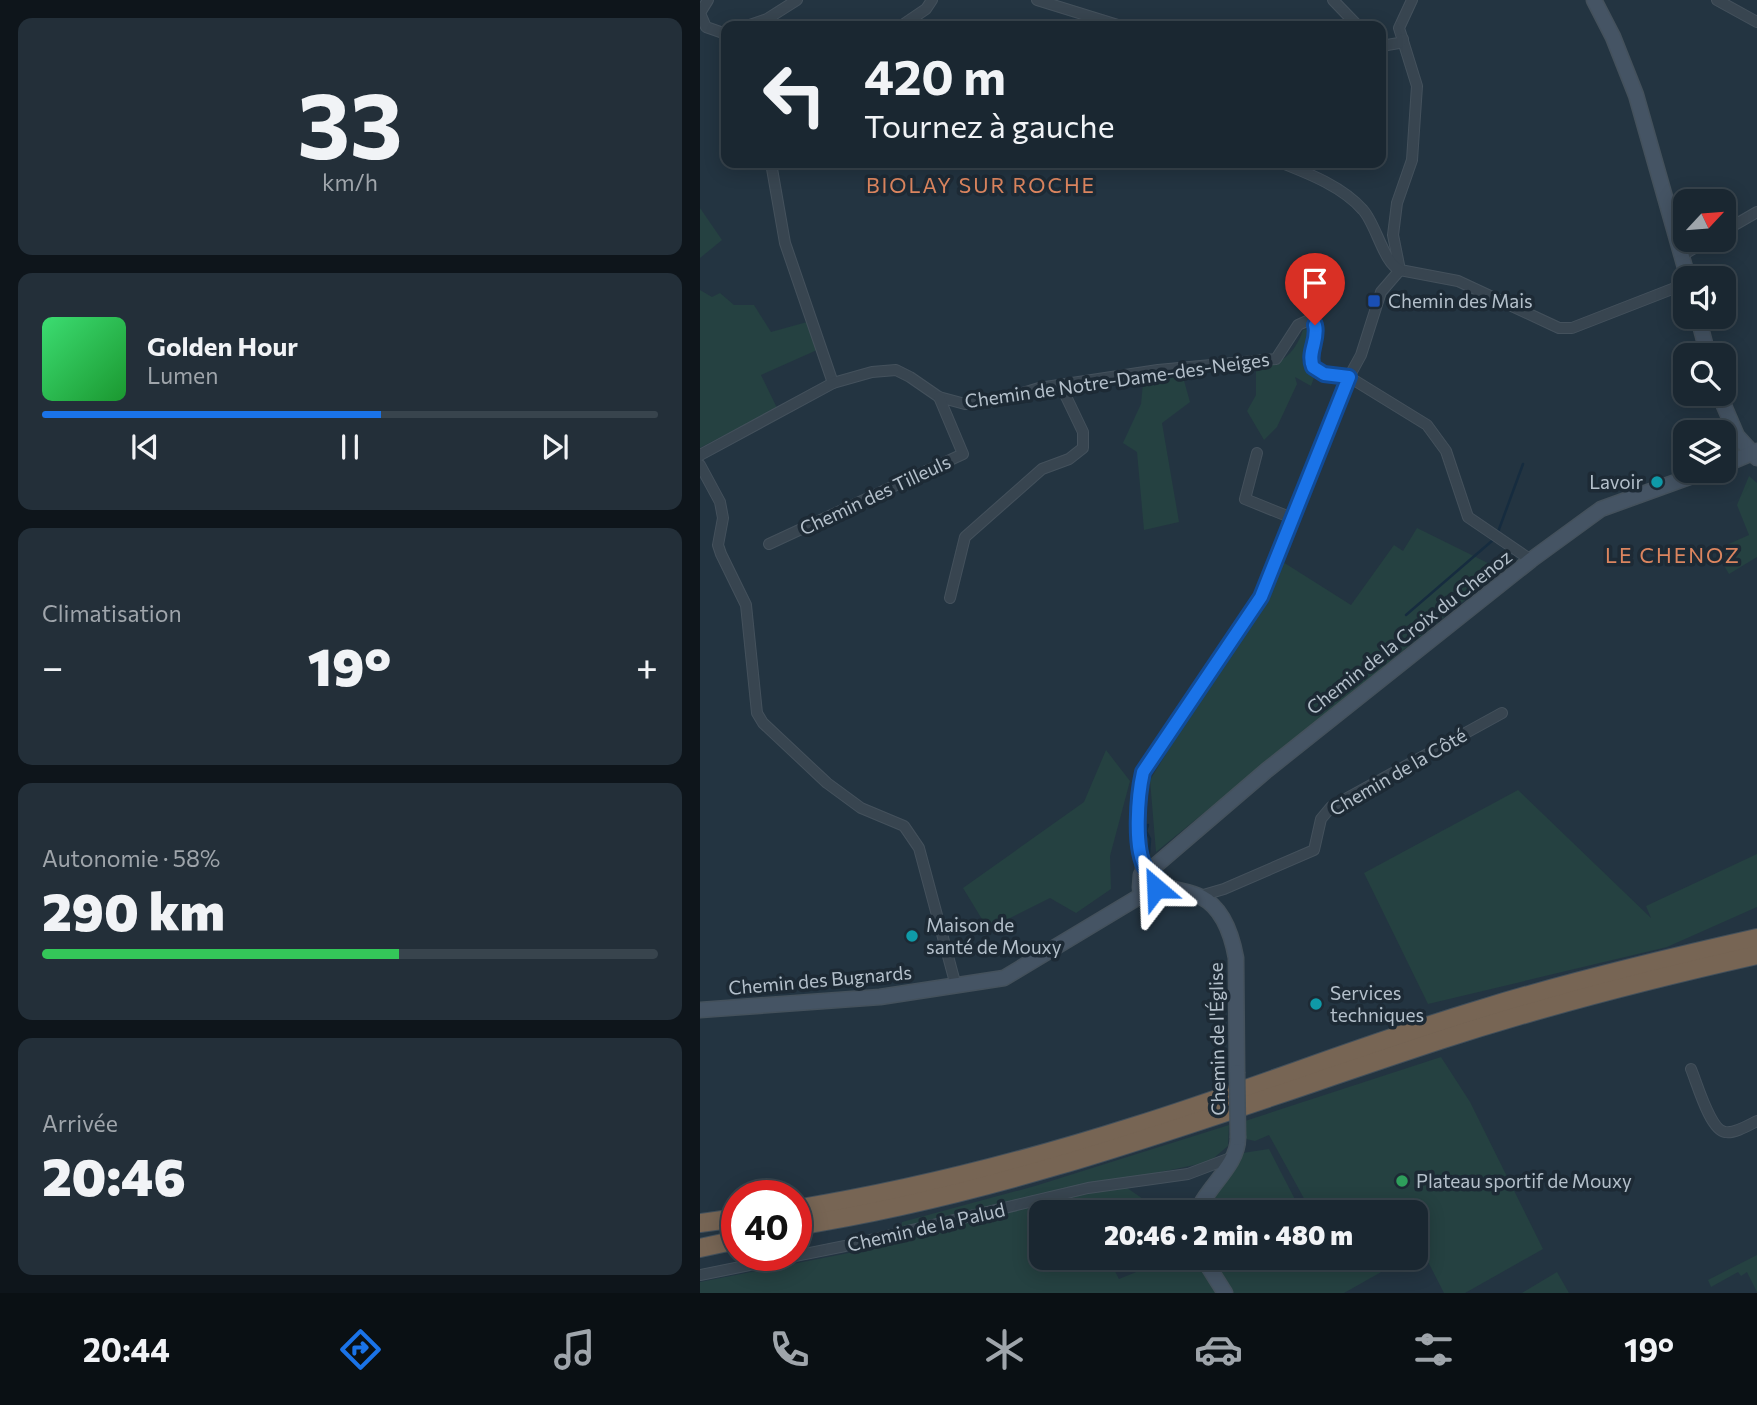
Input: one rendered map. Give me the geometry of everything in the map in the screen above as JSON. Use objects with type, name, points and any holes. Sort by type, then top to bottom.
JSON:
[{"type":"highway","points":[[812,1206],[892,1191],[1037,1155],[1169,1115],[1479,1009],[1613,971],[1757,937]]},
{"type":"highway","points":[[812,1224],[946,1196],[1041,1172],[1189,1127],[1523,1014],[1757,955]]},
{"type":"highway","points":[[700,1223],[721,1220]]},
{"type":"highway","points":[[700,1240],[721,1239]]},
{"type":"highway","points":[[700,1248],[721,1242]]},
{"type":"street","points":[[761,21],[797,0]]},
{"type":"street","points":[[908,21],[926,9],[932,0]]},
{"type":"street","points":[[1037,0],[1105,21]]},
{"type":"street","points":[[1333,0],[1353,21]]},
{"type":"street","points":[[1400,270],[1393,235],[1397,203],[1412,160],[1417,86],[1399,28],[1412,0]]},
{"type":"street","points":[[1594,0],[1613,37],[1636,94],[1684,266]]},
{"type":"street","points":[[1717,0],[1757,22]]},
{"type":"street","points":[[700,12],[706,27],[721,32]]},
{"type":"street","points":[[1386,45],[1399,43],[1403,39]]},
{"type":"street","points":[[772,168],[785,243],[833,383]]},
{"type":"street","points":[[1293,168],[1351,198],[1372,223],[1389,262],[1400,270],[1458,281],[1559,328],[1572,328],[1673,289]]},
{"type":"street","points":[[1736,224],[1757,212]]},
{"type":"street","points":[[1681,256],[1688,252]]},
{"type":"street","points":[[1200,896],[1150,881],[1141,856],[1137,797],[1143,772],[1261,597],[1349,377],[1361,355],[1381,292],[1400,270]]},
{"type":"street","name":"Chemin de Notre-Dame-des-Neiges","points":[[700,454],[833,383],[872,372],[895,370],[953,403],[980,403],[1060,386],[1158,370],[1276,359],[1298,325],[1309,320],[1317,331],[1310,356],[1313,367],[1324,374],[1349,377]]},
{"type":"street","points":[[1349,377],[1427,425],[1446,451],[1468,517],[1531,560]]},
{"type":"street","points":[[950,598],[965,537],[1042,469],[1069,459],[1083,448],[1083,432],[1060,386]]},
{"type":"street","name":"Chemin des Tilleuls","points":[[769,544],[963,454],[939,397]]},
{"type":"street","points":[[1724,406],[1737,436],[1756,454],[1736,460]]},
{"type":"street","points":[[1257,453],[1245,499],[1292,518]]},
{"type":"street","points":[[700,465],[720,502],[723,518],[718,545],[746,606],[757,713],[763,723],[827,783],[861,808],[904,827],[913,835],[919,848],[956,986]]},
{"type":"street","name":"Chemin de la Croix du Chenoz","points":[[1150,881],[1267,770],[1531,560],[1601,509],[1673,483]]},
{"type":"street","name":"Chemin de la Côté","points":[[1200,896],[1247,880],[1314,850],[1321,819],[1331,807],[1502,713]]},
{"type":"street","name":"Chemin des Bugnards","points":[[700,1010],[880,997],[1004,978],[1150,881]]},
{"type":"street","name":"Chemin de l'Église","points":[[1200,896],[1217,910],[1225,923],[1237,958],[1238,1138],[1233,1157],[1202,1200]]},
{"type":"street","points":[[1691,1069],[1712,1123],[1728,1133],[1757,1121]]},
{"type":"street","name":"Chemin de la Palud","points":[[700,1275],[845,1246],[1088,1188],[1188,1174],[1233,1157]]},
{"type":"street","points":[[1211,1270],[1225,1293]]},
{"type":"green space","points":[[700,208],[722,240],[700,258]]},
{"type":"green space","points":[[700,290],[712,297],[720,293],[734,305],[754,305],[771,332],[807,322],[817,350],[761,375],[777,408],[700,448]]},
{"type":"green space","points":[[1308,329],[1310,333],[1302,360],[1315,375],[1311,386],[1295,377],[1297,384],[1277,427],[1264,440],[1247,411],[1256,395],[1256,369],[1272,365],[1286,357],[1296,346],[1303,330]]},
{"type":"green space","points":[[1166,372],[1183,377],[1190,402],[1162,423],[1179,522],[1144,530],[1137,452],[1123,443],[1141,404],[1143,383],[1149,375]]},
{"type":"green space","points":[[1749,476],[1757,483],[1757,557],[1729,574],[1715,550],[1749,535],[1737,505]]},
{"type":"green space","points":[[1417,528],[1502,570],[1156,852],[1150,780],[1283,562],[1351,605],[1394,545],[1403,551]]},
{"type":"green space","points":[[1106,750],[1130,781],[1110,856],[1111,889],[1076,913],[1050,898],[988,929],[963,888],[1084,802]]},
{"type":"green space","points":[[1518,790],[1651,918],[1646,906],[1757,854],[1757,907],[1667,947],[1428,1004],[1364,873]]},
{"type":"green space","name":"Plateau sportif de Mouxy","points":[[1441,1057],[1470,1102],[1543,1249],[1465,1293],[1444,1293],[1428,1262],[1428,1200],[1305,1200],[1269,1135],[1255,1141],[1246,1139],[1245,1121]]},
{"type":"green space","points":[[1229,1125],[1228,1146],[1209,1162],[1117,1181],[1145,1200],[1029,1200],[1029,1270],[1114,1270],[1119,1279],[1141,1270],[1204,1270],[1219,1293],[700,1293],[700,1282],[756,1271],[812,1271],[812,1260],[869,1249],[900,1238],[902,1222],[1035,1186]]},
{"type":"green space","points":[[1269,1149],[1295,1200],[1206,1200],[1243,1153]]},
{"type":"green space","points":[[1757,1255],[1757,1292],[1747,1272],[1741,1276],[1738,1272],[1711,1287],[1708,1280]]},
{"type":"green space","points":[[1215,1270],[1385,1270],[1344,1293],[1229,1293]]},
{"type":"green space","points":[[1557,1272],[1569,1293],[1522,1293]]},
{"type":"waterway","points":[[1498,532],[1523,464]]},
{"type":"waterway","points":[[1406,615],[1493,540]]},
{"type":"waterway","points":[[1148,825],[1146,831],[1150,839],[1149,853]]},
{"type":"place","name":"Chemin des Mais","points":[[1374,301]]},
{"type":"place","name":"Lavoir","points":[[1657,482]]},
{"type":"place","name":"Maison de santé de Mouxy","points":[[912,936]]},
{"type":"place","name":"Services techniques","points":[[1316,1004]]},
{"type":"place","name":"Plateau sportif de Mouxy","points":[[1402,1181]]},
{"type":"district","name":"BIOLAY SUR ROCHE","points":[[981,186]]},
{"type":"district","name":"LE CHENOZ","points":[[1673,556]]},
{"type":"route","points":[[1156,888],[1158,879],[1147,872],[1141,856],[1137,797],[1143,772],[1261,597],[1349,377],[1324,374],[1313,367],[1310,356],[1317,331],[1315,325]]}]
